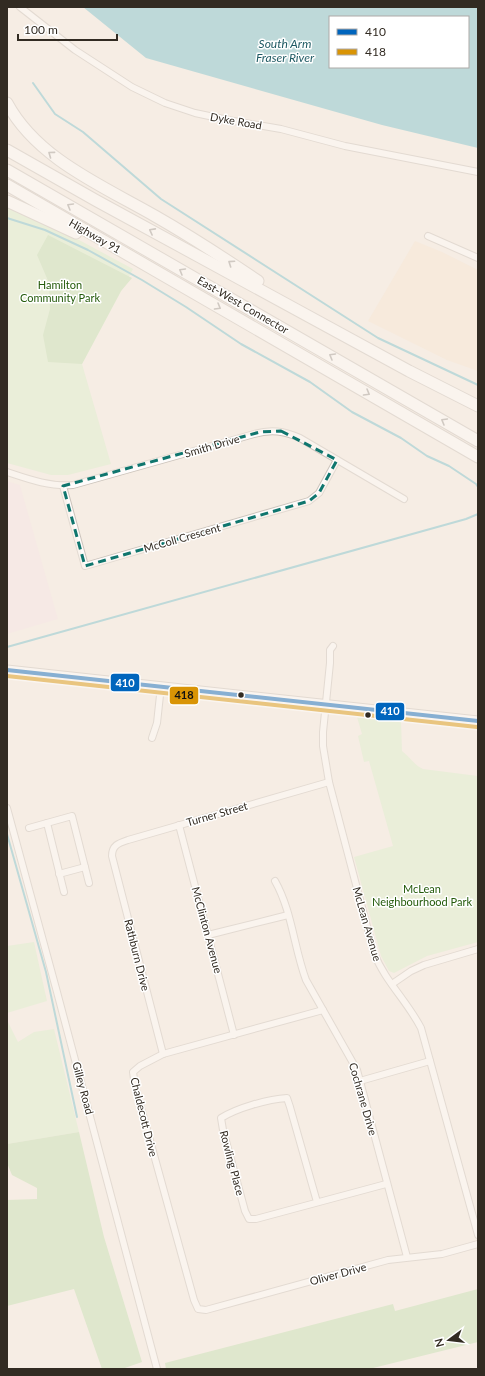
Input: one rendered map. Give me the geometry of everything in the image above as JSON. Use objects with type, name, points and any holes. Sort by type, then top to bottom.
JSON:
[{"type":"highway","points":[[7,103],[22,127],[45,149],[76,170],[213,251],[310,316]]},
{"type":"highway","points":[[7,150],[97,201],[409,371],[478,406]]},
{"type":"highway","name":"East-West Connector","points":[[7,170],[478,441]]},
{"type":"highway","name":"Highway 91","points":[[7,185],[184,287]]},
{"type":"highway","points":[[7,201],[184,287]]},
{"type":"highway","name":"East-West Connector","points":[[184,287],[478,457]]},
{"type":"main road","points":[[7,670],[478,721]]},
{"type":"street","name":"Dyke Road","points":[[20,7],[75,50],[132,88],[165,103],[195,113],[282,129],[345,146],[478,172]]},
{"type":"street","points":[[428,236],[478,258]]},
{"type":"street","name":"Smith Drive","points":[[7,472],[63,486],[79,484],[265,431],[281,431],[300,438],[404,500]]},
{"type":"street","name":"McColl Crescent","points":[[63,486],[85,566],[309,501],[319,493],[337,460]]},
{"type":"street","name":"McLean Avenue","points":[[333,646],[330,650],[322,746],[329,782],[374,953],[379,966],[416,1017],[421,1028],[478,1235]]},
{"type":"street","points":[[152,738],[157,723],[161,686]]},
{"type":"street","name":"Turner Street","points":[[112,856],[114,846],[119,842],[329,782]]},
{"type":"street","name":"Gilley Road","points":[[7,808],[157,1369]]},
{"type":"street","points":[[29,828],[72,816],[89,883]]},
{"type":"street","points":[[47,823],[64,892]]},
{"type":"street","name":"McClinton Avenue","points":[[179,825],[234,1035]]},
{"type":"street","name":"Rathburn Drive","points":[[112,856],[163,1054]]},
{"type":"street","points":[[59,874],[85,867]]},
{"type":"street","name":"Cochrane Drive","points":[[275,881],[282,894],[306,980],[351,1058],[360,1081],[386,1184],[407,1257]]},
{"type":"street","points":[[208,935],[288,915]]},
{"type":"street","points":[[392,984],[424,964],[478,949]]},
{"type":"street","name":"Chaldecott Drive","points":[[198,1309],[194,1300],[133,1072],[140,1066],[163,1054],[323,1010]]},
{"type":"street","points":[[360,1081],[430,1061]]},
{"type":"street","name":"Rowling Place","points":[[316,1202],[287,1098],[277,1098],[231,1111],[221,1118],[245,1211],[249,1219],[256,1219],[386,1184]]},
{"type":"street","name":"Oliver Drive","points":[[198,1309],[206,1310],[388,1260],[442,1254],[478,1244]]},
{"type":"highlighted area","points":[[281,431],[337,460],[319,493],[309,501],[85,566],[63,486],[260,432]]},
{"type":"shaded area","points":[[415,241],[442,252],[478,270],[478,371],[447,360],[368,321]]},
{"type":"shaded area","points":[[7,481],[20,485],[58,619],[7,634]]},
{"type":"green space","name":"Hamilton Community Park","points":[[7,205],[53,226],[133,269],[82,364],[111,464],[68,475],[51,475],[7,463]]},
{"type":"green space","points":[[48,235],[132,278],[121,291],[82,364],[48,362],[43,335],[50,309],[49,283],[37,255]]},
{"type":"green space","name":"McLean Neighbourhood Park","points":[[357,717],[373,719],[376,717],[401,721],[402,751],[423,769],[478,776],[478,942],[427,956],[394,973],[389,971],[381,956],[354,857],[393,846],[369,761],[364,762],[358,736],[362,734]]},
{"type":"green space","points":[[34,942],[47,1001],[7,1013],[7,946]]},
{"type":"green space","points":[[7,1020],[18,1042],[34,1032],[54,1029],[79,1132],[7,1144]]},
{"type":"green space","points":[[79,1132],[104,1237],[142,1362],[122,1369],[102,1369],[74,1289],[7,1306],[7,1200],[37,1199],[37,1188],[12,1175],[7,1163],[7,1144]]},
{"type":"green space","points":[[478,1289],[478,1342],[369,1369],[166,1369],[165,1363],[393,1304],[395,1311]]},
{"type":"water","name":"South Arm Fraser River","points":[[83,7],[478,7],[478,148],[382,125],[146,58]]},
{"type":"waterway","points":[[33,83],[55,114],[83,132],[161,199],[378,338],[478,385]]},
{"type":"waterway","points":[[7,218],[45,230],[88,250],[142,280],[186,307],[241,344],[310,382],[352,412],[401,438],[427,456],[449,466],[476,484],[478,487]]},
{"type":"waterway","points":[[7,647],[466,519],[478,514]]},
{"type":"waterway","points":[[7,834],[46,972],[77,1117]]},
{"type":"transit line","name":"410","points":[[7,670],[478,721]]},
{"type":"transit line","name":"418","points":[[7,676],[477,727]]}]
